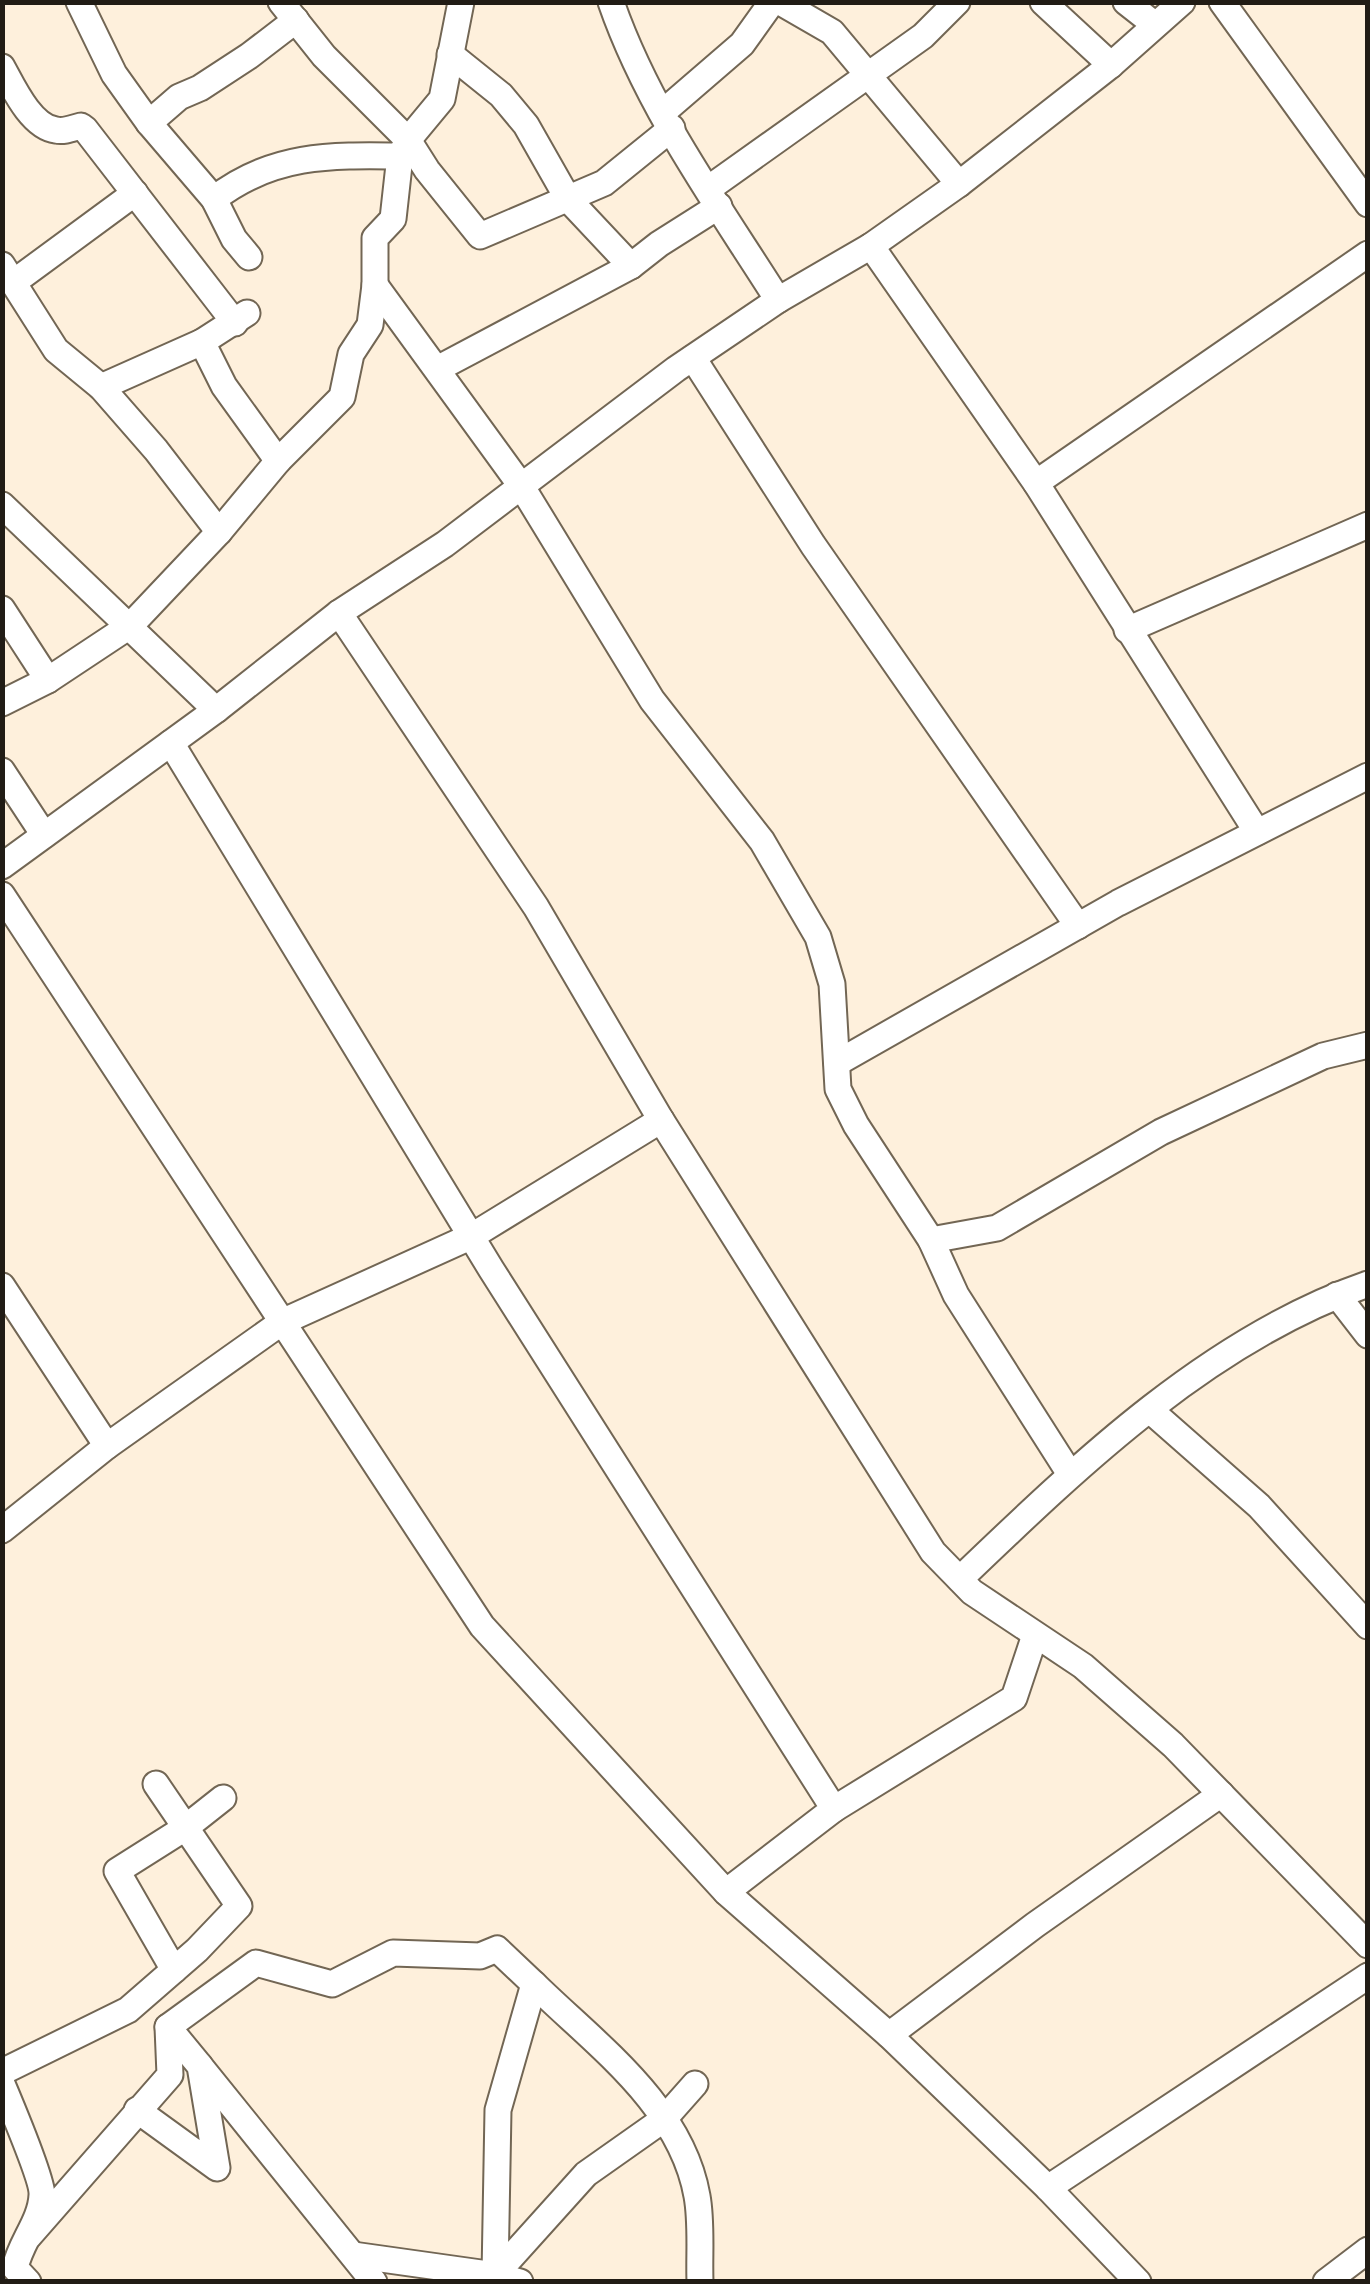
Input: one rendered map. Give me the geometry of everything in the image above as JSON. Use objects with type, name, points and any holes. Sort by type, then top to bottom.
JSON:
[{"type":"street","points":[[79,2],[114,74],[149,123],[214,198],[234,239],[249,257]]},
{"type":"street","points":[[2,702],[48,680],[131,626],[278,462],[342,397],[350,354],[370,325],[375,238],[393,220],[404,148],[442,98],[460,2]]},
{"type":"street","points":[[611,2],[627,48],[667,120],[778,300]]},
{"type":"street","points":[[149,123],[179,97],[249,56],[288,11],[480,236],[604,183],[742,44],[776,2],[832,32],[870,73],[908,126],[958,184]]},
{"type":"street","points":[[438,368],[631,266],[792,132],[924,36],[956,2]]},
{"type":"street","points":[[1043,2],[1111,65]]},
{"type":"street","points":[[1126,2],[1154,24]]},
{"type":"street","points":[[2,866],[216,710],[338,614],[445,544],[693,358],[778,300],[871,246],[958,184],[1111,65],[1182,2]]},
{"type":"street","points":[[1222,2],[1368,204]]},
{"type":"street","points":[[450,54],[501,95],[526,125],[568,200],[631,266]]},
{"type":"street","points":[[2,67],[35,117],[55,130],[81,126],[85,129],[241,318],[202,342],[101,388]]},
{"type":"street","points":[[214,198],[262,168],[286,161],[404,148]]},
{"type":"street","points":[[135,193],[8,273],[56,350],[101,388],[156,450],[219,532]]},
{"type":"street","points":[[871,246],[1036,483],[1256,832]]},
{"type":"street","points":[[1036,483],[1368,254]]},
{"type":"street","points":[[375,284],[522,488],[652,700],[762,840],[818,937],[832,984],[838,1088],[856,1125],[931,1240],[956,1294],[1070,1474]]},
{"type":"street","points":[[202,342],[224,386],[278,462]]},
{"type":"street","points":[[693,358],[813,545],[1078,926]]},
{"type":"street","points":[[2,505],[216,710]]},
{"type":"street","points":[[1127,630],[1368,525]]},
{"type":"street","points":[[2,609],[48,680]]},
{"type":"street","points":[[338,614],[536,907],[661,1120],[933,1552],[972,1592],[1083,1666],[1173,1746],[1368,1946]]},
{"type":"street","points":[[171,743],[472,1236],[834,1810]]},
{"type":"street","points":[[2,772],[44,834]]},
{"type":"street","points":[[838,1063],[1078,926],[1368,776]]},
{"type":"street","points":[[2,895],[482,1626],[726,1892],[888,2035],[1048,2188],[1138,2282]]},
{"type":"street","points":[[931,1240],[997,1228],[1160,1132],[1323,1056],[1368,1045]]},
{"type":"street","points":[[2,1530],[107,1446],[282,1322],[472,1236],[661,1120]]},
{"type":"street","points":[[960,1580],[1070,1474],[1204,1370],[1283,1319],[1368,1284]]},
{"type":"street","points":[[2,1286],[107,1446]]},
{"type":"street","points":[[1338,1294],[1368,1335]]},
{"type":"street","points":[[1150,1411],[1258,1506],[1368,1626]]},
{"type":"street","points":[[726,1892],[834,1810],[1014,1698],[1035,1635]]},
{"type":"street","points":[[2,2072],[128,2010],[239,1906],[156,1784]]},
{"type":"street","points":[[888,2035],[1221,1794]]},
{"type":"street","points":[[174,1970],[117,1872],[224,1798]]},
{"type":"street","points":[[168,2027],[256,1963],[332,1984],[393,1953],[480,1956],[497,1949],[657,2104],[684,2156],[697,2196],[700,2282]]},
{"type":"street","points":[[1048,2188],[1368,1976]]},
{"type":"street","points":[[508,2278],[498,2110],[534,1984]]},
{"type":"street","points":[[168,2027],[374,2282]]},
{"type":"street","points":[[17,2249],[170,2075],[168,2027]]},
{"type":"street","points":[[137,2110],[217,2168],[200,2066]]},
{"type":"street","points":[[2,2084],[42,2194],[17,2249],[15,2268],[28,2282]]},
{"type":"street","points":[[508,2278],[586,2174],[664,2119],[696,2084]]},
{"type":"street","points":[[1343,2277],[1368,2250]]},
{"type":"street","points":[[354,2255],[508,2278]]}]
